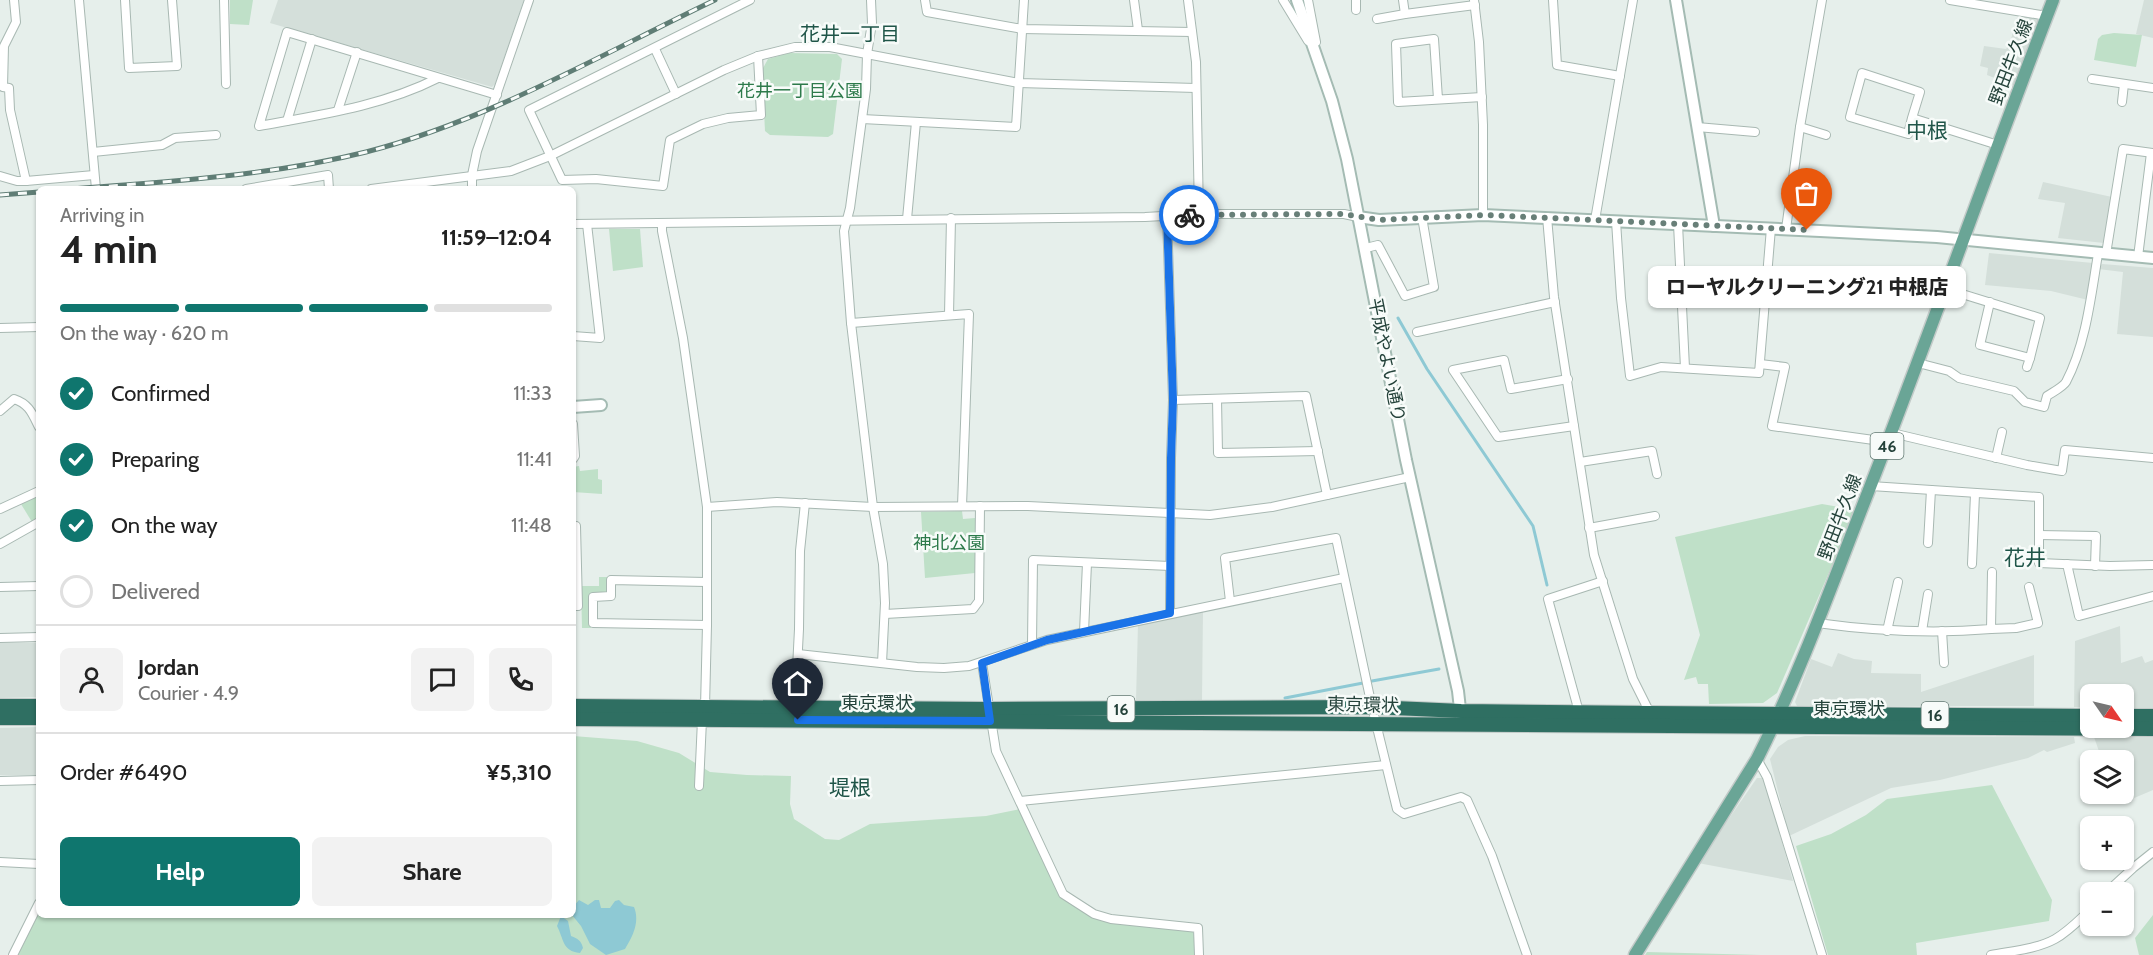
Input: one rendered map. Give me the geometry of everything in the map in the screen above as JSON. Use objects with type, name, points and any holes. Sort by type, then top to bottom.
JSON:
[{"type":"highway","points":[[0,706],[36,706]]},
{"type":"highway","name":"東京環状","points":[[576,706],[703,714],[989,715],[1372,707],[1461,718],[1773,727],[2153,729]]},
{"type":"highway","name":"東京環状","points":[[576,719],[795,708],[989,715],[1376,723],[1579,712],[2080,716]]},
{"type":"highway","points":[[2134,716],[2153,716]]},
{"type":"highway","points":[[0,718],[36,718]]},
{"type":"main road","name":"野田牛久線","points":[[1635,955],[1757,759],[1779,714],[1890,438],[2053,0]]},
{"type":"street","points":[[14,0],[16,22],[4,46],[3,87],[9,88],[10,110],[26,181]]},
{"type":"street","points":[[80,0],[96,186]]},
{"type":"street","points":[[125,0],[129,69],[177,66],[172,0]]},
{"type":"street","points":[[224,0],[226,84]]},
{"type":"street","points":[[472,186],[477,151],[529,0]]},
{"type":"street","points":[[750,0],[529,111],[562,180],[596,179],[663,186],[670,140],[703,124],[728,118],[761,118],[758,56]]},
{"type":"street","points":[[871,0],[872,23],[867,54],[866,89],[844,231],[850,323],[873,507],[883,564],[885,614],[882,663]]},
{"type":"street","points":[[925,0],[927,12],[1022,29],[1192,32]]},
{"type":"street","points":[[862,119],[1016,127],[1024,0]]},
{"type":"street","points":[[1134,0],[1138,30]]},
{"type":"street","points":[[1188,0],[1196,62],[1199,214]]},
{"type":"street","points":[[1283,0],[1319,61]]},
{"type":"street","name":"平成やよい通り","points":[[1298,0],[1340,132],[1366,249],[1410,477],[1461,718]]},
{"type":"street","points":[[1308,0],[1319,61]]},
{"type":"street","points":[[1356,0],[1356,10]]},
{"type":"street","points":[[1403,0],[1405,14]]},
{"type":"street","points":[[1553,0],[1557,65],[1620,76]]},
{"type":"street","points":[[1595,220],[1633,0]]},
{"type":"street","points":[[1676,0],[1714,226]]},
{"type":"street","points":[[1786,229],[1800,127],[1822,0]]},
{"type":"street","points":[[1950,0],[2047,16]]},
{"type":"street","points":[[1377,19],[1474,2],[1482,97],[1483,215]]},
{"type":"street","points":[[438,78],[384,100],[259,126],[287,32],[497,95]]},
{"type":"street","points":[[288,121],[312,39]]},
{"type":"street","points":[[1438,99],[1434,39],[1396,44],[1398,102],[1482,97]]},
{"type":"street","points":[[394,186],[511,171],[550,156],[676,94],[776,50],[813,46],[1019,83],[1196,88]]},
{"type":"street","points":[[655,49],[676,94]]},
{"type":"street","points":[[338,110],[357,52]]},
{"type":"street","points":[[1862,73],[1920,92],[1912,118],[1908,134],[1850,117],[1862,73]]},
{"type":"street","points":[[2092,79],[2153,88]]},
{"type":"street","points":[[2122,102],[2124,84]]},
{"type":"street","points":[[1912,118],[1998,145]]},
{"type":"street","points":[[907,219],[916,122]]},
{"type":"street","points":[[1697,127],[1755,132]]},
{"type":"street","points":[[1800,127],[1826,135]]},
{"type":"street","points":[[93,152],[162,145],[175,138],[216,135]]},
{"type":"street","points":[[1918,363],[1949,371],[1959,378],[2014,392],[2025,402],[2044,407],[2047,396],[2065,384],[2074,363],[2102,254],[2123,148],[2152,153],[2138,257]]},
{"type":"street","points":[[0,176],[26,181],[94,175]]},
{"type":"street","points":[[264,186],[328,175],[328,186]]},
{"type":"street","points":[[576,224],[1199,214],[1344,214],[1379,220],[1483,215],[1771,228],[1963,240],[2153,258]]},
{"type":"street","points":[[1167,216],[1173,400],[1170,613]]},
{"type":"street","points":[[1366,249],[1378,245],[1405,296],[1434,286],[1422,217]]},
{"type":"street","points":[[1546,217],[1555,302],[1594,555],[1633,679],[1650,713]]},
{"type":"street","points":[[949,315],[951,218]]},
{"type":"street","points":[[1616,221],[1621,298],[1630,376],[1661,367],[1759,373],[1771,228]]},
{"type":"street","points":[[663,222],[662,231],[688,373],[707,507],[708,625],[699,786]]},
{"type":"street","points":[[576,336],[600,338],[587,224]]},
{"type":"street","points":[[1678,224],[1685,368]]},
{"type":"street","points":[[1946,289],[2040,318],[2028,367]]},
{"type":"street","points":[[1417,332],[1555,302]]},
{"type":"street","points":[[1990,302],[1980,345],[2030,358]]},
{"type":"street","points":[[850,323],[969,314],[962,506]]},
{"type":"street","points":[[0,328],[36,327]]},
{"type":"street","points":[[1568,379],[1511,389],[1504,360],[1453,370],[1498,437],[1574,426]]},
{"type":"street","points":[[1760,364],[1785,367],[1772,426],[1890,438],[2062,471],[2065,450],[2153,458]]},
{"type":"street","points":[[1173,400],[1306,396],[1327,495]]},
{"type":"street","points":[[0,411],[14,399],[22,401],[29,407],[36,421]]},
{"type":"street","points":[[1217,399],[1218,453],[1318,451]]},
{"type":"street","points":[[576,407],[601,405]]},
{"type":"street","points":[[1996,458],[2002,432]]},
{"type":"street","points":[[1580,462],[1652,451],[1657,474]]},
{"type":"street","points":[[707,507],[777,502],[873,507],[1028,506],[1170,514],[1237,513],[1410,477]]},
{"type":"street","points":[[1871,486],[2039,497],[2039,563],[2095,566],[2153,565]]},
{"type":"street","points":[[1928,543],[1931,490]]},
{"type":"street","points":[[0,509],[36,492]]},
{"type":"street","points":[[1972,564],[1975,494]]},
{"type":"street","points":[[795,708],[800,551],[805,503]]},
{"type":"street","points":[[885,614],[973,609],[977,606],[979,601],[980,506]]},
{"type":"street","points":[[1589,528],[1654,516]]},
{"type":"street","points":[[0,544],[36,524]]},
{"type":"street","points":[[576,526],[578,606],[576,606]]},
{"type":"street","points":[[2039,535],[2096,536],[2095,566]]},
{"type":"street","points":[[1230,601],[1225,558],[1336,538],[1372,707],[1397,809],[1404,814],[1461,797],[1467,800],[1492,856],[1527,955]]},
{"type":"street","points":[[1032,644],[1033,560],[1170,566]]},
{"type":"street","points":[[1083,632],[1087,562]]},
{"type":"street","points":[[2067,564],[2079,616],[2153,596]]},
{"type":"street","points":[[1991,629],[1992,572]]},
{"type":"street","points":[[798,654],[944,668],[982,663],[1032,644],[1083,632],[1344,578]]},
{"type":"street","points":[[706,582],[611,580],[611,596],[593,597],[592,623],[708,625]]},
{"type":"street","points":[[1579,712],[1548,599],[1602,581]]},
{"type":"street","points":[[1887,631],[1898,582]]},
{"type":"street","points":[[0,587],[36,586]]},
{"type":"street","points":[[1817,623],[1887,631],[2016,628],[2038,623],[2029,587]]},
{"type":"street","points":[[1922,631],[1928,594]]},
{"type":"street","points":[[1942,631],[1944,663]]},
{"type":"street","points":[[0,638],[36,637]]},
{"type":"street","points":[[982,663],[996,751],[1063,894],[1094,914],[1111,919],[1198,928],[1199,955]]},
{"type":"street","points":[[1757,759],[1767,777],[1822,955]]},
{"type":"street","points":[[1020,801],[1386,765]]},
{"type":"street","points":[[0,781],[36,780]]},
{"type":"street","points":[[2118,882],[2153,852]]},
{"type":"street","points":[[0,862],[36,864]]},
{"type":"street","points":[[14,955],[36,909]]},
{"type":"street","points":[[1991,955],[2054,940],[2080,920]]},
{"type":"shaded area","points":[[278,0],[524,0],[492,87],[270,23]]},
{"type":"shaded area","points":[[2144,0],[2153,0],[2153,38],[2136,34]]},
{"type":"shaded area","points":[[2024,14],[2039,16],[2013,85],[1987,75],[1988,68],[1980,66],[1984,46],[2006,49],[2010,44],[2016,19]]},
{"type":"shaded area","points":[[2043,182],[2112,197],[2104,243],[2058,238],[2065,203],[2038,199]]},
{"type":"shaded area","points":[[1989,253],[2093,263],[2088,300],[2051,291],[1985,285]]},
{"type":"shaded area","points":[[2102,264],[2153,268],[2153,337],[2117,334],[2123,272],[2098,269]]},
{"type":"shaded area","points":[[1203,610],[1202,700],[1136,700],[1138,624]]},
{"type":"shaded area","points":[[2120,626],[2121,663],[2142,656],[2145,663],[2153,660],[2153,708],[2134,708],[2134,684],[2080,684],[2080,707],[2074,707],[2075,641]]},
{"type":"shaded area","points":[[0,643],[36,643],[36,697],[0,698]]},
{"type":"shaded area","points":[[1838,653],[1854,659],[1872,661],[1871,673],[1921,674],[1921,692],[2034,655],[2034,706],[1797,706],[1795,702],[1811,659],[1832,667]]},
{"type":"shaded area","points":[[36,727],[36,775],[0,775],[0,728]]},
{"type":"shaded area","points":[[1805,736],[2074,737],[2075,743],[2047,752],[2044,750],[2028,758],[1940,780],[1891,788],[1789,836],[1770,759],[1778,747],[1788,740]]},
{"type":"shaded area","points":[[2153,737],[2153,790],[2134,798],[2134,750],[2099,750],[2094,738]]},
{"type":"shaded area","points":[[1757,778],[1764,778],[1793,881],[1698,863]]},
{"type":"green space","points":[[230,0],[253,0],[249,25],[230,24]]},
{"type":"green space","points":[[2114,33],[2142,35],[2136,67],[2094,60],[2098,39],[2102,35]]},
{"type":"green space","name":"花井一丁目公園","points":[[789,53],[837,54],[842,59],[833,134],[828,137],[770,135],[765,131],[762,70],[768,59]]},
{"type":"green space","points":[[609,229],[640,229],[643,267],[613,271]]},
{"type":"green space","points":[[576,466],[579,466],[580,471],[598,469],[598,479],[602,480],[602,494],[576,492]]},
{"type":"green space","points":[[36,497],[36,520],[32,522],[21,504]]},
{"type":"green space","points":[[1822,504],[1856,510],[1777,693],[1763,703],[1709,704],[1708,684],[1698,684],[1696,677],[1684,680],[1700,635],[1675,537]]},
{"type":"green space","name":"神北公園","points":[[962,511],[963,519],[975,518],[975,573],[925,578],[921,512]]},
{"type":"green space","points":[[599,577],[607,577],[608,591],[605,594],[590,594],[591,628],[582,628],[581,586],[599,586]]},
{"type":"green space","points":[[576,736],[637,741],[679,753],[710,772],[791,776],[790,804],[794,819],[825,839],[839,840],[870,824],[986,816],[1020,809],[1062,898],[1078,909],[1193,932],[1197,955],[18,955],[36,918],[576,918]]},
{"type":"green space","points":[[1992,785],[2052,900],[2049,921],[1916,943],[1917,955],[1828,955],[1796,846],[1831,834],[1866,815],[1887,799]]},
{"type":"green space","points":[[2153,915],[2153,955],[2139,955],[2135,938]]},
{"type":"green space","points":[[1647,952],[1761,955],[1645,955]]},
{"type":"water","points":[[579,900],[588,905],[599,900],[601,908],[610,908],[615,901],[619,900],[624,905],[634,907],[636,923],[625,949],[606,955],[590,944],[574,918],[576,904]]},
{"type":"water","points":[[560,918],[568,921],[571,936],[581,943],[583,948],[580,953],[570,950],[564,944],[557,926]]},
{"type":"waterway","points":[[1398,318],[1427,369],[1533,526],[1547,585]]},
{"type":"waterway","points":[[1372,681],[1439,669]]},
{"type":"waterway","points":[[1285,698],[1363,683]]},
{"type":"railway","points":[[110,186],[294,167],[366,152],[411,139],[456,123],[544,85],[715,0]]},
{"type":"railway","points":[[0,195],[36,192]]},
{"type":"way so far","points":[[1189,215],[1344,214],[1379,220],[1483,215],[1807,230]]},
{"type":"place","name":"ローヤルクリーニング21 中根店","points":[[1807,230]]},
{"type":"district","name":"花井一丁目","points":[[850,34]]},
{"type":"district","name":"中根","points":[[1927,130]]},
{"type":"district","name":"花井","points":[[2025,557]]},
{"type":"district","name":"堤根","points":[[850,787]]},
{"type":"route","points":[[798,720],[990,721],[982,663],[1047,640],[1170,613],[1173,400],[1166,224],[1167,216],[1189,215]]}]
